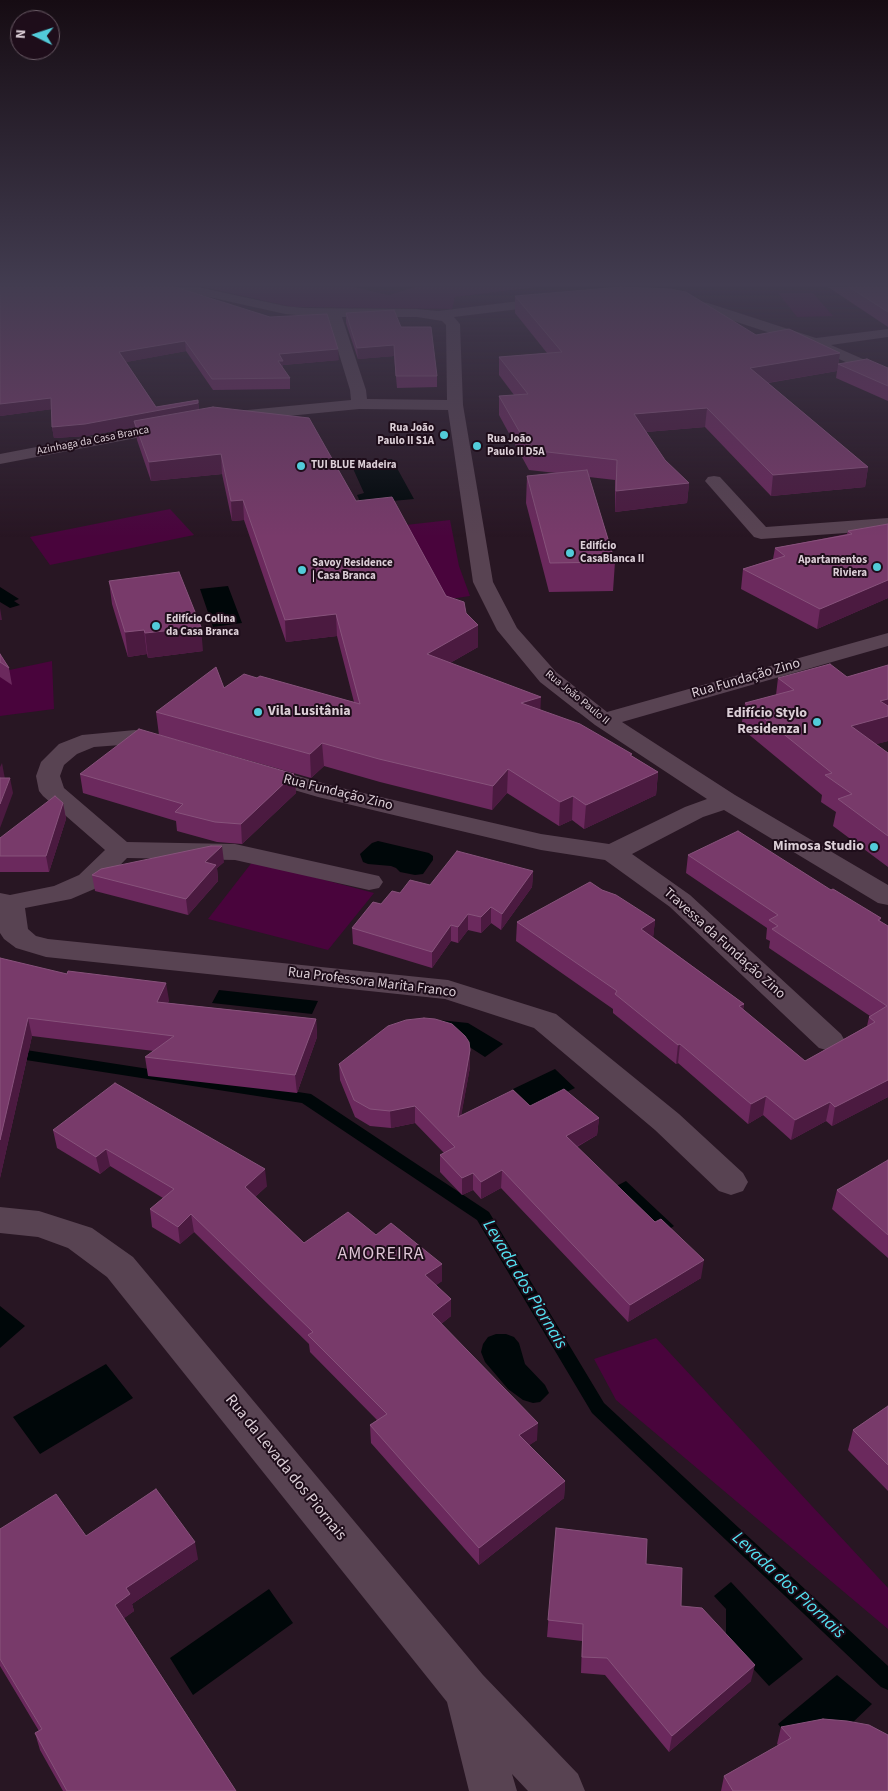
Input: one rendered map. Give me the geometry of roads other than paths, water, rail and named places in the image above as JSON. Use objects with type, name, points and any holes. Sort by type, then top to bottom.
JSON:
[{"type":"street","points":[[352,371],[358,390],[359,404]]},
{"type":"street","name":"Rua João Paulo II","points":[[454,371],[455,405],[483,582],[508,630],[548,677],[603,720],[726,800],[888,897]]},
{"type":"street","points":[[876,371],[888,376]]},
{"type":"street","points":[[211,419],[359,404],[455,405]]},
{"type":"street","name":"Azinhaga da Casa Branca","points":[[0,458],[192,422]]},
{"type":"street","points":[[714,481],[761,533],[888,524]]},
{"type":"street","name":"Rua Fundação Zino","points":[[603,720],[888,639]]},
{"type":"street","points":[[190,752],[135,737],[112,737],[90,740],[68,749],[53,762],[48,776],[52,791],[120,850],[235,852],[369,882]]},
{"type":"street","name":"Rua Fundação Zino","points":[[236,766],[327,792],[541,842],[613,853]]},
{"type":"street","points":[[613,853],[694,812],[726,800]]},
{"type":"street","points":[[5,902],[61,892],[89,882],[120,850]]},
{"type":"street","name":"Travessa da Fundação Zino","points":[[613,853],[680,900],[830,1041]]},
{"type":"street","name":"Rua Professora Marita Franco","points":[[5,902],[14,933],[26,942],[46,948],[448,990],[545,1021],[667,1122],[731,1182]]},
{"type":"street","name":"Rua da Levada dos Piornais","points":[[0,1220],[39,1224],[80,1238],[120,1267],[467,1691],[493,1791]]},
{"type":"street","points":[[467,1691],[561,1791]]},
{"type":"waterway","name":"Levada dos Piornais","points":[[0,1051],[306,1098],[483,1216],[598,1408],[888,1680]]},
{"type":"place","name":"Rua João Paulo II S1A","points":[[444,435]]},
{"type":"place","name":"Rua João Paulo II D5A","points":[[477,446]]},
{"type":"place","name":"TUI BLUE Madeira","points":[[301,466]]},
{"type":"place","name":"Edifício CasaBlanca II","points":[[570,553]]},
{"type":"place","name":"Apartamentos Riviera","points":[[877,567]]},
{"type":"place","name":"Savoy Residence | Casa Branca","points":[[302,570]]},
{"type":"place","name":"Edifício Colina da Casa Branca","points":[[156,626]]},
{"type":"place","name":"Vila Lusitânia","points":[[258,712]]},
{"type":"place","name":"Edifício Stylo Residenza I","points":[[817,722]]},
{"type":"place","name":"Mimosa Studio","points":[[874,847]]},
{"type":"district","name":"AMOREIRA","points":[[381,1255]]}]
